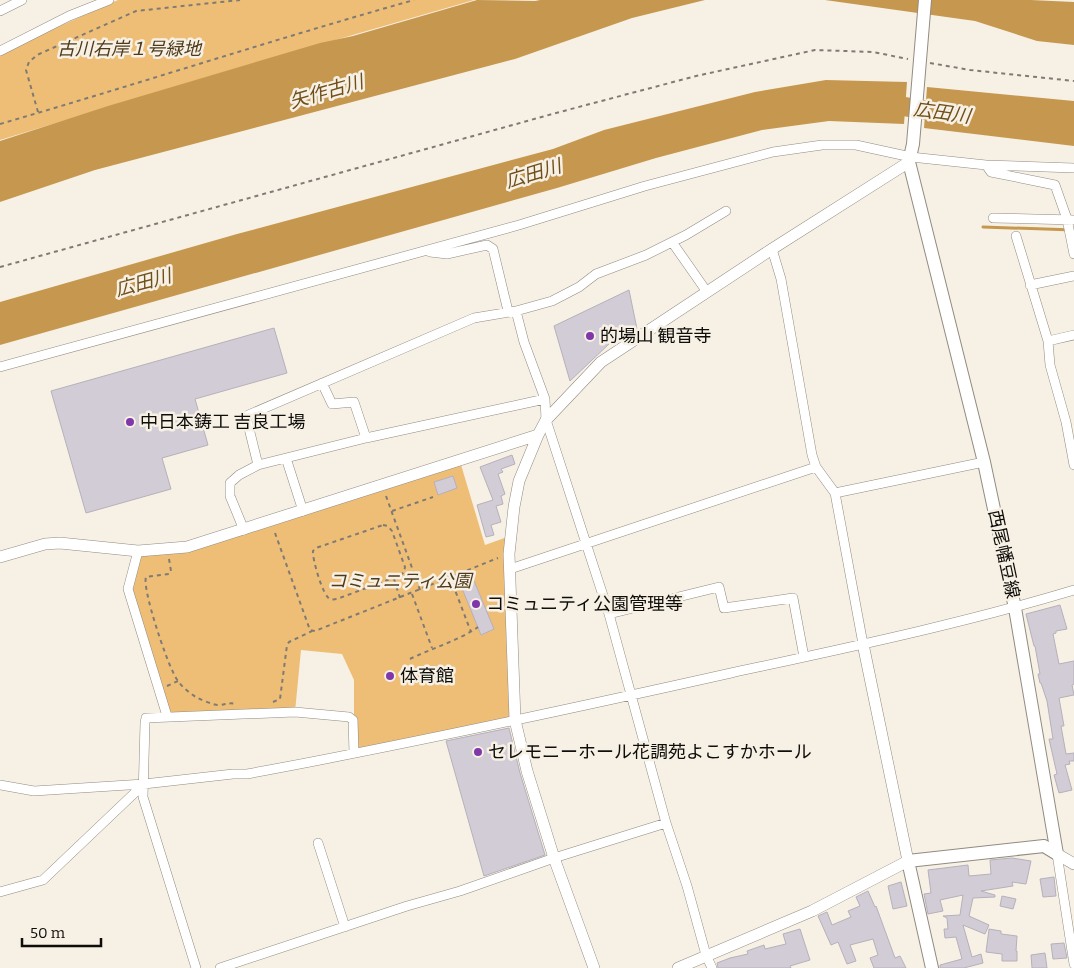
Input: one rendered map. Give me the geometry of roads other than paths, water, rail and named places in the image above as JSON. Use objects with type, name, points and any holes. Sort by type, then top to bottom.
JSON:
[{"type":"main road","name":"西尾幡豆線","points":[[925,0],[910,160],[984,462],[1015,608],[1057,854]]},
{"type":"main road","points":[[932,968],[908,861],[1044,846],[1057,854]]},
{"type":"street","points":[[0,11],[22,0]]},
{"type":"street","points":[[2,50],[69,16],[109,0]]},
{"type":"street","points":[[0,367],[519,225],[646,186],[773,152],[822,145],[856,145],[910,160],[1074,168]]},
{"type":"street","points":[[592,967],[554,858],[527,770],[516,720],[509,554],[519,481],[546,420],[601,362],[910,160]]},
{"type":"street","points":[[986,165],[990,172],[1055,185],[1070,222],[1074,254]]},
{"type":"street","points":[[258,465],[246,416],[474,318],[552,301],[578,287],[596,274],[646,255],[726,211]]},
{"type":"street","points":[[993,218],[1070,222]]},
{"type":"street","points":[[1016,236],[1048,342],[1050,365],[1070,421],[1074,465]]},
{"type":"street","points":[[672,242],[707,292]]},
{"type":"street","points":[[424,251],[447,254],[487,245],[493,249],[512,311],[545,399],[546,420],[609,614],[666,823],[706,955],[712,968]]},
{"type":"street","points":[[678,968],[812,911],[908,861],[834,493],[816,467],[812,455],[782,279],[772,249]]},
{"type":"street","points":[[1030,285],[1074,276]]},
{"type":"street","points":[[1048,342],[1074,335]]},
{"type":"street","points":[[322,383],[332,404],[354,402],[366,438]]},
{"type":"street","points":[[244,530],[230,496],[230,483],[240,474],[258,465],[366,438],[545,399]]},
{"type":"street","points":[[0,556],[45,544],[60,543],[138,551],[187,547],[244,530],[459,458],[538,435]]},
{"type":"street","points":[[286,458],[302,511]]},
{"type":"street","points":[[834,493],[984,462]]},
{"type":"street","points":[[510,569],[816,467]]},
{"type":"street","points":[[138,551],[128,589],[167,716]]},
{"type":"street","points":[[609,614],[719,587],[724,608],[793,598],[804,657]]},
{"type":"street","points":[[0,785],[34,791],[144,784],[247,774],[516,720],[864,644],[1015,608],[1074,590]]},
{"type":"street","points":[[196,968],[144,797],[146,718],[295,712],[349,717],[353,720],[354,753]]},
{"type":"street","points":[[0,892],[43,880],[144,784]]},
{"type":"street","points":[[220,968],[666,823]]},
{"type":"street","points":[[318,843],[345,927]]},
{"type":"street","points":[[1057,854],[1074,864]]},
{"type":"street","points":[[1057,854],[1074,964]]},
{"type":"water","name":"矢作古川","points":[[477,0],[705,0],[632,18],[515,59],[95,170],[0,202],[0,141],[108,106],[320,43],[353,36]]},
{"type":"water","points":[[825,0],[1031,0],[1074,2],[1074,45],[1037,41],[975,21]]},
{"type":"water","points":[[826,80],[907,82],[904,124],[829,121],[762,130],[656,158],[557,188],[0,345],[0,302],[237,234],[553,149],[604,130],[755,92]]},
{"type":"water","points":[[927,87],[1074,101],[1074,146],[924,128]]},
{"type":"waterway","name":"広田川","points":[[882,103],[951,114]]},
{"type":"waterway","points":[[983,227],[1074,230]]},
{"type":"place","name":"的場山 観音寺","points":[[590,336]]},
{"type":"place","name":"中日本鋳工 吉良工場","points":[[130,422]]},
{"type":"place","name":"コミュニティ公園管理等","points":[[476,604]]},
{"type":"place","name":"体育館","points":[[390,676]]},
{"type":"place","name":"セレモニーホール花調苑よこすかホール","points":[[478,752]]},
{"type":"park label","name":"古川右岸１号緑地","points":[[129,49]]},
{"type":"park label","name":"コミュニティ公園","points":[[400,581]]}]
